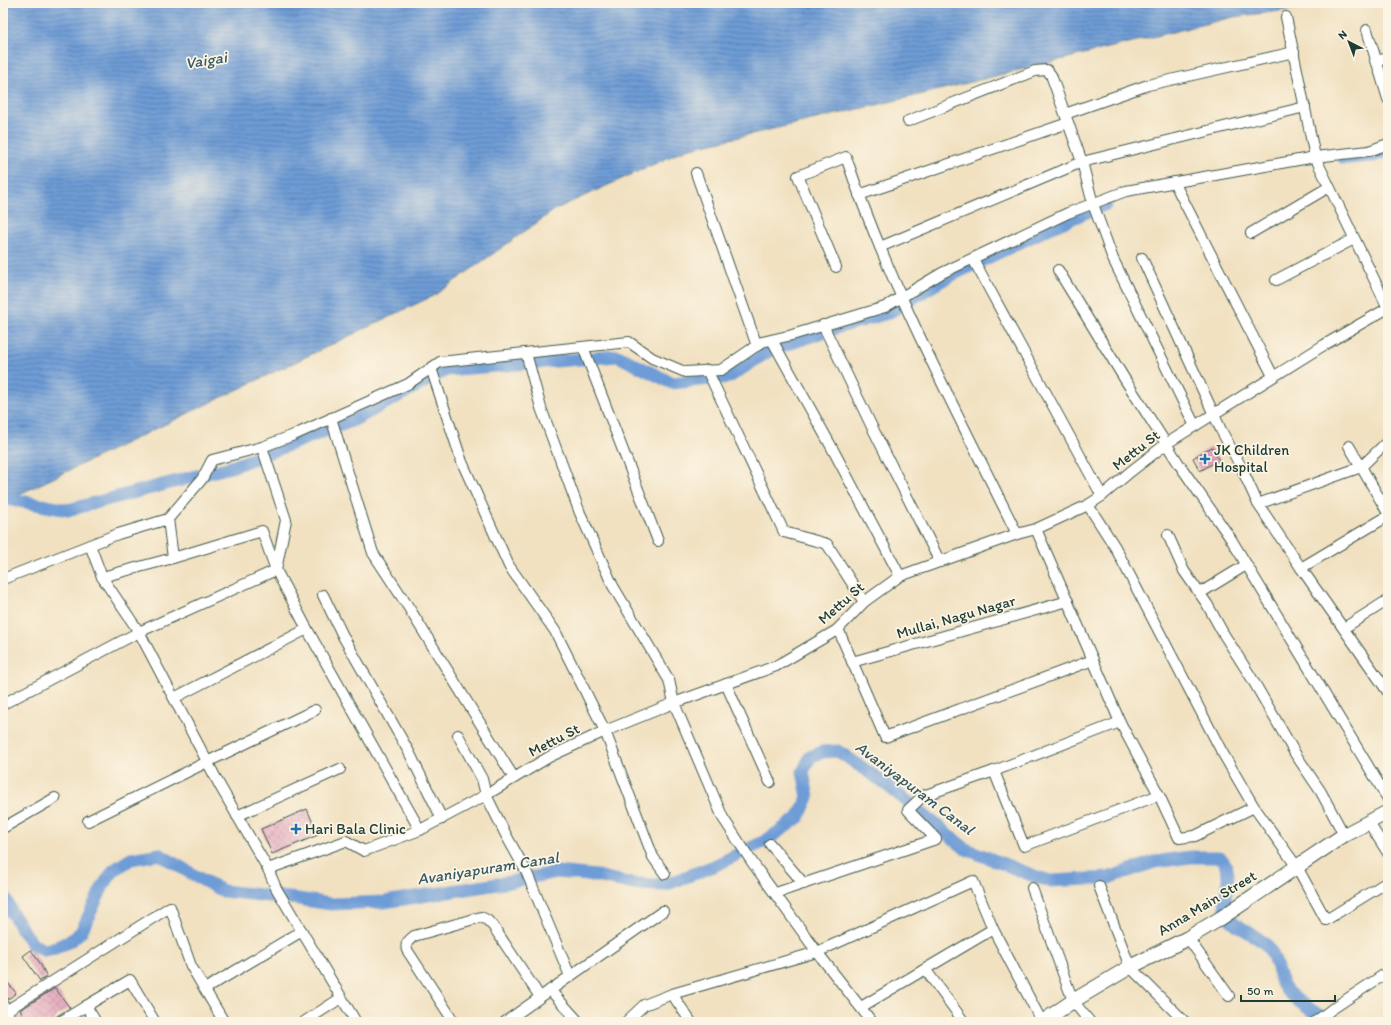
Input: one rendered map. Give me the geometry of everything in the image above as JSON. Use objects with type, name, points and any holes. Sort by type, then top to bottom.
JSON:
[{"type":"street","points":[[1286,17],[1316,161],[1388,308]]},
{"type":"street","points":[[1367,30],[1375,61],[1388,99]]},
{"type":"street","points":[[859,195],[1066,118],[1148,85],[1294,52]]},
{"type":"street","points":[[1375,61],[1388,58]]},
{"type":"street","points":[[908,120],[1035,71],[1047,70],[1051,74],[1082,162],[1095,207],[1113,259],[1194,426]]},
{"type":"street","points":[[880,247],[1082,162],[1304,107]]},
{"type":"street","points":[[3,579],[118,534],[168,519],[202,480],[212,460],[264,452],[294,435],[332,420],[408,384],[432,370],[440,362],[584,350],[629,342],[652,358],[685,372],[707,372],[721,370],[762,342],[772,341],[885,307],[942,273],[1068,213],[1095,207],[1126,191],[1176,185],[1316,161],[1368,151],[1388,144]]},
{"type":"street","points":[[836,267],[798,176],[846,157],[859,195],[901,298],[1017,534]]},
{"type":"street","points":[[696,174],[757,346]]},
{"type":"street","points":[[1176,185],[1273,376]]},
{"type":"street","points":[[1251,233],[1329,187]]},
{"type":"street","points":[[1276,280],[1354,239]]},
{"type":"street","points":[[1142,258],[1214,414],[1258,504],[1388,692]]},
{"type":"street","points":[[973,259],[1102,496]]},
{"type":"street","points":[[1058,270],[1166,444],[1231,539],[1388,799]]},
{"type":"street","name":"Mettu St","points":[[268,869],[346,841],[364,851],[420,830],[486,796],[549,757],[605,731],[674,703],[776,666],[838,629],[864,602],[900,576],[1017,534],[1036,529],[1088,505],[1102,496],[1166,444],[1273,376],[1388,308]]},
{"type":"street","points":[[823,326],[940,562]]},
{"type":"street","points":[[772,341],[835,452],[900,576]]},
{"type":"street","points":[[584,350],[658,541]]},
{"type":"street","points":[[527,355],[541,408],[580,513],[613,586],[669,680],[674,703],[723,818],[752,862],[776,893],[817,952],[872,1022]]},
{"type":"street","points":[[432,370],[462,462],[508,566],[555,631],[605,731],[653,857],[665,874]]},
{"type":"street","points":[[707,372],[784,532],[827,544],[864,602]]},
{"type":"street","points":[[332,420],[373,553],[410,608],[514,778]]},
{"type":"street","points":[[1258,504],[1360,467],[1388,441]]},
{"type":"street","points":[[1301,568],[1388,515],[1349,446]]},
{"type":"street","points":[[264,452],[286,520],[276,570]]},
{"type":"street","points":[[1088,505],[1115,546],[1222,752],[1254,807],[1297,867],[1326,920],[1384,884]]},
{"type":"street","points":[[168,519],[173,558]]},
{"type":"street","points":[[1036,529],[1120,722],[1159,795],[1178,838],[1195,836],[1254,807]]},
{"type":"street","points":[[102,577],[173,558],[262,531],[276,570],[307,629],[420,830]]},
{"type":"street","points":[[1168,535],[1184,570],[1200,593],[1293,749],[1321,792],[1344,835]]},
{"type":"street","points":[[90,545],[102,577],[139,632],[207,762],[268,869],[276,888],[356,1022]]},
{"type":"street","points":[[1200,593],[1246,564]]},
{"type":"street","points":[[3,704],[139,632],[276,570]]},
{"type":"street","points":[[323,595],[344,638],[409,752],[442,819]]},
{"type":"street","points":[[1344,628],[1388,600]]},
{"type":"street","name":"Mullai, Nagu Nagar","points":[[852,662],[1068,601]]},
{"type":"street","points":[[174,698],[307,629]]},
{"type":"street","points":[[838,629],[885,738],[1093,660]]},
{"type":"street","points":[[726,684],[770,782]]},
{"type":"street","points":[[88,821],[315,710]]},
{"type":"street","points":[[776,893],[936,839],[908,810],[923,796],[994,771],[1120,722]]},
{"type":"street","points":[[458,735],[482,779],[486,796],[526,871],[570,976]]},
{"type":"street","points":[[237,816],[340,769]]},
{"type":"street","points":[[994,771],[1024,846],[1159,795]]},
{"type":"street","points":[[3,829],[55,798]]},
{"type":"street","name":"Anna Main Street","points":[[1042,1022],[1073,1001],[1130,967],[1188,938],[1344,835],[1388,812]]},
{"type":"street","points":[[1369,823],[1388,853]]},
{"type":"street","points":[[770,844],[804,884]]},
{"type":"street","points":[[626,1022],[644,1005],[672,994],[817,952],[972,881],[993,929],[1042,1022]]},
{"type":"street","points":[[1099,886],[1130,967],[1185,1022]]},
{"type":"street","points":[[1032,888],[1073,1001],[1090,1022]]},
{"type":"street","points":[[12,1022],[5,1008],[170,907],[192,966],[224,1022]]},
{"type":"street","points":[[505,1022],[663,910]]},
{"type":"street","points":[[454,1022],[407,950],[407,941],[414,936],[481,917],[493,926],[540,997]]},
{"type":"street","points":[[861,1007],[993,929]]},
{"type":"street","points":[[205,989],[302,931]]},
{"type":"street","points":[[1188,938],[1229,996]]},
{"type":"street","points":[[925,969],[964,1022]]},
{"type":"street","points":[[1316,1021],[1388,972]]},
{"type":"street","points":[[60,1022],[130,980],[155,1022]]},
{"type":"street","points":[[550,990],[579,1022]]},
{"type":"street","points":[[672,994],[691,1022]]},
{"type":"street","points":[[304,1022],[341,998]]},
{"type":"street","points":[[86,1006],[96,1022]]},
{"type":"water","name":"Vaigai","points":[[3,3],[1344,3],[1233,17],[915,96],[687,149],[556,209],[435,295],[3,502]]},
{"type":"building","points":[[1212,447],[1219,460],[1200,471],[1193,458]]},
{"type":"building","points":[[307,809],[318,835],[272,854],[261,829]]},
{"type":"building","points":[[31,950],[47,977],[40,981],[23,956]]},
{"type":"building","points":[[3,977],[16,993],[7,1000],[3,999]]},
{"type":"building","points":[[55,988],[70,1008],[57,1016],[54,1022],[18,1022],[17,1018],[23,1014],[20,1010]]},
{"type":"waterway","points":[[1344,158],[1373,156],[1388,149]]},
{"type":"waterway","points":[[3,498],[68,510],[234,466],[354,420],[446,370],[618,356],[672,383],[729,377],[770,350],[832,329],[888,313],[946,278],[1054,226],[1106,204]]},
{"type":"waterway","name":"Avaniyapuram Canal","points":[[3,892],[11,911],[23,931],[33,945],[44,950],[55,948],[70,941],[81,932],[103,886],[114,870],[131,859],[159,854],[223,891],[331,904],[384,902],[510,882],[557,872],[597,876],[633,884],[665,885],[714,866],[767,840],[799,817],[808,797],[803,772],[810,757],[822,752],[838,751],[883,782],[966,849],[1050,881],[1108,878],[1154,862],[1190,857],[1220,857],[1228,872],[1225,901],[1229,917],[1236,924],[1270,949],[1281,982],[1287,991],[1305,1006],[1330,1022]]},
{"type":"place","name":"JK Children Hospital","points":[[1205,459]]},
{"type":"place","name":"Hari Bala Clinic","points":[[296,829]]}]
